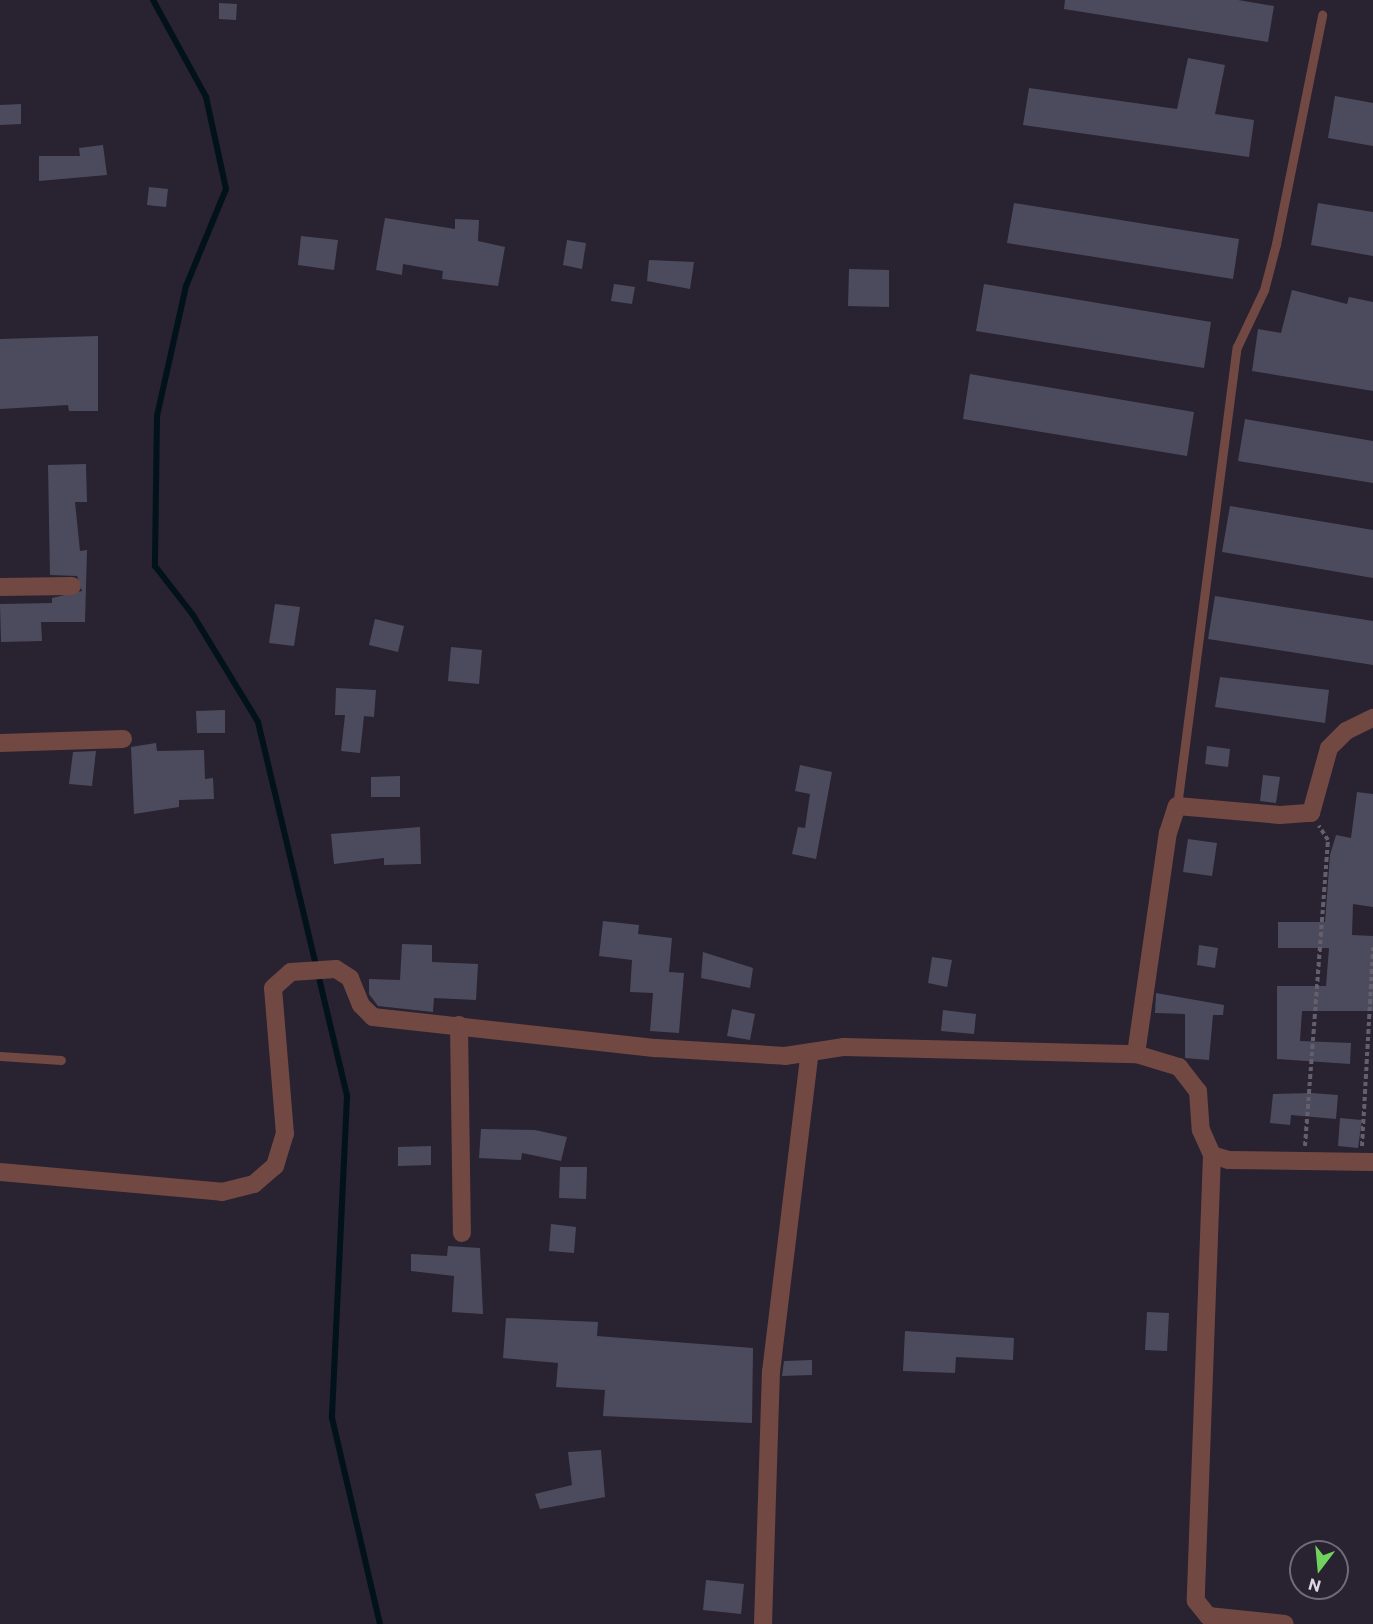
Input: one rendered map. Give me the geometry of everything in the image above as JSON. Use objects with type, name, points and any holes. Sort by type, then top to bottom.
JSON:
[{"type":"street","points":[[0,587],[72,586]]},
{"type":"street","points":[[1136,1054],[1168,833],[1177,806],[1280,815],[1311,813],[1329,748],[1346,731],[1373,718]]},
{"type":"street","points":[[0,743],[123,739]]},
{"type":"street","points":[[0,1172],[222,1192],[254,1184],[275,1166],[285,1134],[273,988],[291,972],[336,969],[350,978],[361,1005],[373,1017],[656,1048],[785,1056],[843,1047],[1136,1054],[1179,1067],[1198,1091],[1201,1131],[1212,1155],[1196,1601],[1208,1616],[1285,1624]]},
{"type":"street","points":[[459,1025],[462,1233]]},
{"type":"street","points":[[763,1624],[771,1372],[810,1052]]},
{"type":"street","points":[[1212,1155],[1228,1161],[1367,1162]]},
{"type":"lane","points":[[1177,806],[1237,347],[1264,290],[1276,244],[1322,15]]},
{"type":"lane","points":[[0,1056],[61,1060]]},
{"type":"path","points":[[1304,1161],[1328,840],[1311,813]]},
{"type":"path","points":[[1367,1162],[1373,947]]},
{"type":"building","points":[[1065,0],[1238,0],[1274,6],[1268,42],[1064,9]]},
{"type":"building","points":[[219,3],[237,4],[236,20],[219,19]]},
{"type":"building","points":[[1188,58],[1225,65],[1215,114],[1254,120],[1249,157],[1023,125],[1029,88],[1177,109]]},
{"type":"building","points":[[1335,96],[1373,103],[1373,146],[1328,138]]},
{"type":"building","points":[[21,104],[21,124],[0,125],[0,105]]},
{"type":"building","points":[[103,145],[107,175],[39,181],[39,156],[80,156],[79,148]]},
{"type":"building","points":[[149,187],[168,189],[166,207],[147,205]]},
{"type":"building","points":[[1014,203],[1239,239],[1233,279],[1007,243]]},
{"type":"building","points":[[1318,203],[1373,212],[1373,256],[1311,245]]},
{"type":"building","points":[[385,218],[455,229],[455,219],[479,220],[478,241],[505,247],[498,286],[442,279],[443,271],[403,264],[402,275],[376,270]]},
{"type":"building","points":[[301,236],[338,240],[334,270],[298,265]]},
{"type":"building","points":[[567,240],[586,243],[582,269],[563,265]]},
{"type":"building","points":[[649,260],[694,262],[690,289],[647,281]]},
{"type":"building","points":[[849,269],[889,270],[889,307],[848,306]]},
{"type":"building","points":[[614,284],[635,287],[632,304],[611,301]]},
{"type":"building","points":[[984,284],[1211,322],[1204,368],[976,331]]},
{"type":"building","points":[[1292,290],[1347,304],[1349,297],[1373,302],[1373,391],[1252,371],[1258,329],[1281,333]]},
{"type":"building","points":[[98,336],[98,411],[69,411],[68,405],[0,409],[0,339]]},
{"type":"building","points":[[970,374],[1194,412],[1187,456],[963,419]]},
{"type":"building","points":[[1245,419],[1373,441],[1373,483],[1238,461]]},
{"type":"building","points":[[86,464],[87,502],[75,502],[80,551],[87,550],[85,622],[41,622],[42,641],[1,642],[0,604],[52,603],[52,598],[82,591],[77,576],[50,575],[48,465]]},
{"type":"building","points":[[1230,506],[1373,530],[1373,578],[1222,552]]},
{"type":"building","points":[[1215,596],[1373,621],[1373,665],[1208,639]]},
{"type":"building","points":[[275,604],[300,607],[294,646],[269,643]]},
{"type":"building","points":[[375,619],[404,626],[398,652],[369,645]]},
{"type":"building","points":[[451,647],[482,650],[479,684],[448,681]]},
{"type":"building","points":[[1220,677],[1329,690],[1325,723],[1215,707]]},
{"type":"building","points":[[336,688],[376,690],[374,717],[364,716],[360,753],[341,751],[345,715],[335,715]]},
{"type":"building","points":[[225,710],[225,733],[197,733],[196,711]]},
{"type":"building","points":[[156,743],[157,751],[204,750],[205,779],[213,778],[214,799],[179,800],[179,807],[134,814],[131,747]]},
{"type":"building","points":[[1207,746],[1230,749],[1228,767],[1205,764]]},
{"type":"building","points":[[96,751],[92,786],[69,784],[73,752]]},
{"type":"building","points":[[800,765],[832,772],[816,859],[792,854],[798,827],[805,828],[810,794],[795,791]]},
{"type":"building","points":[[1263,775],[1280,777],[1276,803],[1260,801]]},
{"type":"building","points":[[400,776],[400,797],[371,797],[371,777]]},
{"type":"building","points":[[1357,792],[1373,794],[1373,907],[1353,904],[1352,935],[1373,936],[1373,1011],[1302,1011],[1300,1041],[1351,1043],[1350,1064],[1277,1059],[1277,986],[1326,986],[1329,948],[1278,948],[1278,922],[1325,922],[1330,855],[1336,835],[1351,838]]},
{"type":"building","points":[[420,827],[421,864],[384,865],[384,858],[334,864],[331,834]]},
{"type":"building","points":[[1188,839],[1217,843],[1212,876],[1183,872]]},
{"type":"building","points":[[603,921],[639,925],[638,934],[672,938],[669,972],[684,973],[679,1033],[650,1031],[653,993],[630,992],[632,960],[599,956]]},
{"type":"building","points":[[402,944],[432,945],[432,962],[478,964],[476,1000],[434,998],[433,1012],[378,1006],[369,994],[369,979],[400,980]]},
{"type":"building","points":[[1199,945],[1218,948],[1215,968],[1197,965]]},
{"type":"building","points":[[703,952],[753,968],[750,988],[701,978]]},
{"type":"building","points":[[932,957],[952,960],[947,987],[928,983]]},
{"type":"building","points":[[1156,993],[1224,1005],[1223,1015],[1213,1015],[1209,1060],[1185,1058],[1185,1014],[1155,1013]]},
{"type":"building","points":[[732,1009],[755,1014],[750,1040],[727,1036]]},
{"type":"building","points":[[943,1010],[976,1014],[974,1034],[941,1031]]},
{"type":"building","points":[[1273,1094],[1338,1095],[1336,1119],[1291,1115],[1290,1125],[1270,1123]]},
{"type":"building","points":[[1340,1118],[1362,1120],[1358,1148],[1338,1146]]},
{"type":"building","points":[[481,1129],[535,1130],[567,1137],[561,1161],[522,1153],[521,1160],[479,1158]]},
{"type":"building","points":[[431,1146],[431,1165],[398,1166],[398,1147]]},
{"type":"building","points":[[560,1167],[587,1167],[586,1199],[559,1198]]},
{"type":"building","points":[[551,1224],[576,1227],[574,1253],[549,1251]]},
{"type":"building","points":[[448,1246],[480,1248],[483,1314],[452,1312],[454,1276],[411,1271],[411,1254],[447,1256]]},
{"type":"building","points":[[1147,1312],[1169,1313],[1167,1351],[1145,1350]]},
{"type":"building","points":[[506,1318],[598,1322],[597,1336],[753,1348],[752,1423],[603,1416],[605,1390],[556,1387],[558,1363],[503,1358]]},
{"type":"building","points":[[905,1331],[1014,1338],[1013,1360],[956,1357],[955,1373],[903,1371]]},
{"type":"building","points":[[812,1360],[812,1375],[782,1376],[784,1361]]},
{"type":"building","points":[[601,1450],[605,1497],[540,1509],[535,1494],[572,1485],[568,1452]]},
{"type":"building","points":[[706,1580],[744,1584],[741,1614],[703,1610]]},
{"type":"waterway","points":[[153,0],[206,97],[226,189],[186,286],[157,416],[155,566],[193,615],[258,722],[347,1097],[332,1418],[380,1624]]}]
